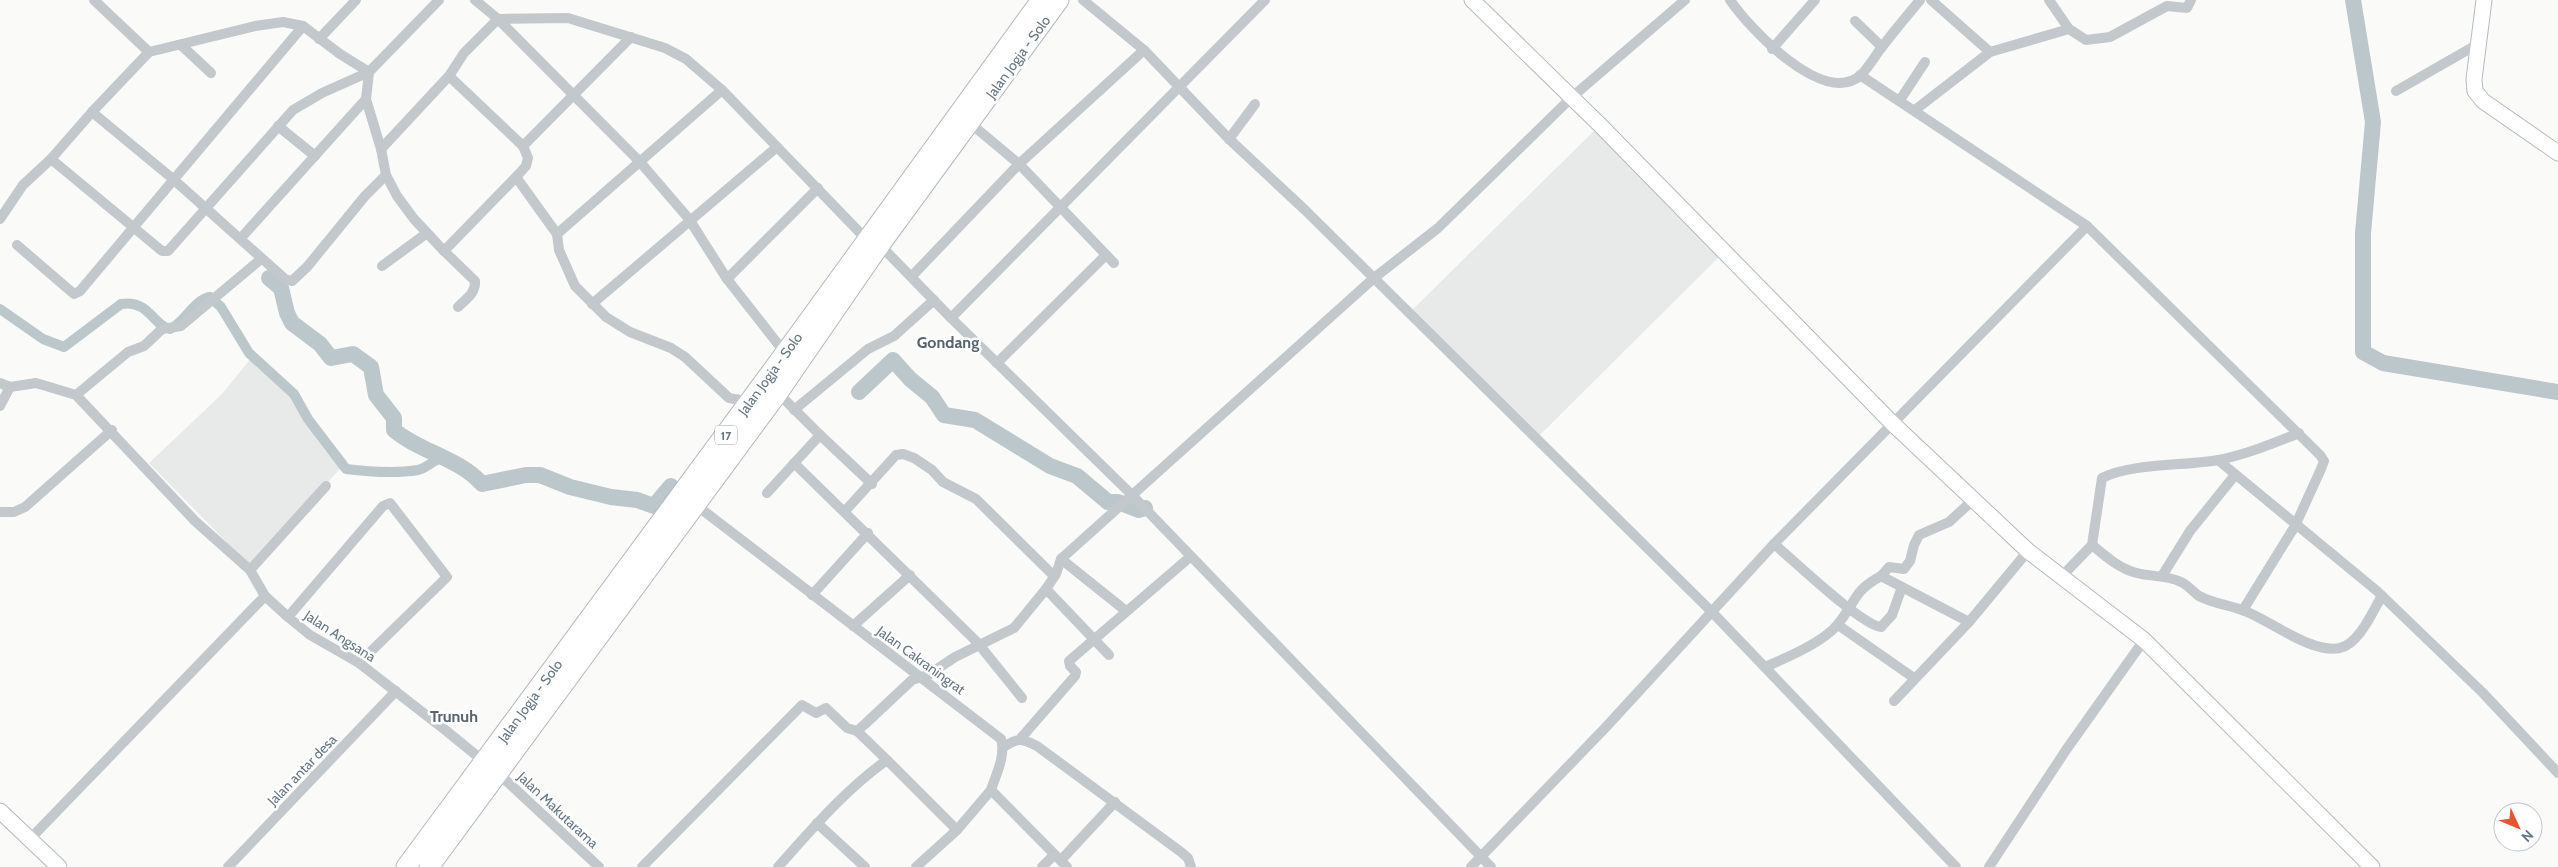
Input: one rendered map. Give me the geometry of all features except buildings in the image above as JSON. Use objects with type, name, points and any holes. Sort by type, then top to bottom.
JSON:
[{"type":"highway","name":"Jalan Jogja - Solo","points":[[429,867],[491,768],[757,406],[778,393],[873,243],[1041,0]]},
{"type":"highway","name":"Jalan Jogja - Solo","points":[[406,867],[491,768],[696,505],[757,406],[786,353],[970,123],[1059,0]]},
{"type":"street","points":[[94,0],[149,52]]},
{"type":"street","points":[[319,39],[356,0]]},
{"type":"street","points":[[51,159],[162,251],[168,251],[293,110],[334,87],[369,72],[439,0]]},
{"type":"street","points":[[475,0],[498,19],[640,162],[689,219],[727,279],[786,353]]},
{"type":"street","points":[[1083,0],[1144,50],[1229,139],[1374,278],[1711,611],[1956,867]]},
{"type":"street","points":[[951,318],[1265,0]]},
{"type":"street","points":[[1472,0],[1572,97],[1892,423],[2028,551],[2144,640],[2372,867]]},
{"type":"street","points":[[857,731],[912,680],[920,678],[1014,628],[1046,589],[1061,559],[1131,494],[1374,278],[1438,228],[1572,97],[1684,0]]},
{"type":"street","points":[[1730,0],[1741,16],[1772,49],[1802,69],[1828,81],[1846,83],[1860,75],[1920,0]]},
{"type":"street","points":[[1772,49],[1815,0]]},
{"type":"street","points":[[1931,0],[1990,52]]},
{"type":"street","points":[[2049,0],[2069,29],[2086,40],[2110,37],[2167,6],[2187,8],[2191,0]]},
{"type":"street","points":[[2484,0],[2478,44],[2475,91],[2483,101],[2558,153]]},
{"type":"street","points":[[381,149],[450,76],[464,53],[498,19],[568,18],[666,48],[686,59],[722,90],[873,243],[912,276],[951,318],[1131,494],[1491,867]]},
{"type":"street","points":[[1855,21],[1882,47]]},
{"type":"street","points":[[0,218],[23,185],[51,159],[92,112],[149,52],[255,26],[283,22],[303,26],[319,39],[369,72]]},
{"type":"street","points":[[17,245],[74,294],[86,285],[132,227],[303,26]]},
{"type":"street","points":[[1915,110],[1990,52],[2069,29]]},
{"type":"street","points":[[523,146],[631,37]]},
{"type":"street","points":[[2396,91],[2478,44]]},
{"type":"street","points":[[181,45],[211,73]]},
{"type":"street","points":[[912,276],[1019,164],[1144,50]]},
{"type":"street","points":[[1900,100],[1926,62]]},
{"type":"street","points":[[369,72],[366,99],[381,149],[386,175],[397,196],[427,233],[475,281],[475,288],[472,294],[458,307]]},
{"type":"street","points":[[1860,75],[2087,226],[2299,433],[2324,461],[2295,526],[2243,610]]},
{"type":"street","points":[[444,251],[526,166],[528,158],[523,146],[450,76]]},
{"type":"street","points":[[557,234],[722,90]]},
{"type":"street","points":[[240,238],[366,99]]},
{"type":"street","points":[[1229,139],[1255,104]]},
{"type":"street","points":[[92,112],[174,179],[261,259],[285,279],[292,281],[307,267],[365,196],[386,175]]},
{"type":"street","points":[[970,123],[1019,164],[1110,259],[997,363]]},
{"type":"street","points":[[278,126],[315,156]]},
{"type":"street","points":[[592,304],[689,219],[777,147]]},
{"type":"street","points":[[516,177],[557,234],[559,250],[565,268],[575,286],[592,304],[606,317],[630,332],[671,348],[685,357],[729,398],[757,406]]},
{"type":"street","points":[[727,279],[818,188]]},
{"type":"street","points":[[1471,867],[1606,727],[1774,544],[2087,226]]},
{"type":"street","points":[[382,266],[427,233]]},
{"type":"street","points":[[0,383],[10,387],[36,383],[76,395],[128,352],[144,346],[162,329],[181,326],[261,259]]},
{"type":"street","points":[[794,410],[868,349],[894,336],[934,300]]},
{"type":"street","points":[[0,406],[10,387]]},
{"type":"street","points":[[778,393],[872,484]]},
{"type":"street","name":"Jalan Angsana","points":[[76,395],[112,430],[195,521],[250,570],[265,596],[288,617],[310,635],[358,663],[396,691],[491,768]]},
{"type":"street","points":[[0,512],[14,512],[25,507],[112,430]]},
{"type":"street","points":[[2062,576],[2092,545],[2102,478],[2150,467],[2218,460],[2255,451],[2299,433]]},
{"type":"street","points":[[767,493],[820,435]]},
{"type":"street","points":[[845,511],[872,484],[896,455],[903,454],[914,458],[932,470],[943,482],[968,493],[1054,576]]},
{"type":"street","points":[[2218,460],[2295,526],[2382,596],[2483,693],[2558,773]]},
{"type":"street","points":[[794,463],[868,533],[980,646],[1022,698]]},
{"type":"street","points":[[2162,576],[2190,531],[2235,475]]},
{"type":"street","points":[[250,570],[326,486]]},
{"type":"street","points":[[1765,667],[1799,652],[1838,625],[1848,607],[1868,582],[1881,576],[1889,567],[1904,570],[1910,561],[1919,535],[1949,522],[1973,500]]},
{"type":"street","points":[[288,617],[383,506],[390,503],[447,577],[358,663]]},
{"type":"street","name":"Jalan Cakraningrat","points":[[696,505],[920,678],[938,688],[983,723],[1001,739],[1004,747]]},
{"type":"street","points":[[812,595],[868,533]]},
{"type":"street","points":[[1774,544],[1848,607],[1875,626],[1881,627],[1892,615],[1902,587]]},
{"type":"street","points":[[2092,545],[2112,562],[2136,573],[2162,576],[2182,582],[2199,596],[2243,610],[2300,640],[2325,647],[2340,648],[2351,642],[2362,630],[2382,596]]},
{"type":"street","points":[[1894,701],[1969,622],[2028,551]]},
{"type":"street","points":[[1021,738],[1075,676],[1076,672],[1070,666],[1070,661],[1190,557]]},
{"type":"street","points":[[1061,559],[1126,611]]},
{"type":"street","points":[[854,626],[910,575]]},
{"type":"street","points":[[1881,576],[1969,622]]},
{"type":"street","points":[[1046,589],[1109,655]]},
{"type":"street","points":[[30,839],[265,596]]},
{"type":"street","points":[[1838,625],[1914,678]]},
{"type":"street","points":[[1989,867],[2066,750],[2144,640]]},
{"type":"street","name":"Jalan antar desa","points":[[228,867],[396,691]]},
{"type":"street","points":[[642,867],[802,705],[816,712],[826,708],[847,728],[857,731],[956,830]]},
{"type":"street","points":[[916,867],[956,830],[991,790],[1004,747],[1015,739],[1021,738],[1037,746],[1181,852],[1188,858],[1191,867]]},
{"type":"street","points":[[778,867],[817,823],[868,773],[887,760]]},
{"type":"street","name":"Jalan Makutarama","points":[[491,768],[599,867]]},
{"type":"street","points":[[991,790],[1061,861]]},
{"type":"street","points":[[1042,867],[1061,861],[1115,802]]},
{"type":"street","points":[[0,811],[59,867]]},
{"type":"street","points":[[817,823],[865,867]]},
{"type":"shaded area","points":[[1600,125],[1724,252],[1539,436],[1411,311]]},
{"type":"shaded area","points":[[252,357],[304,409],[347,461],[251,567],[149,463],[222,394]]},
{"type":"waterway","points":[[2353,0],[2373,122],[2363,233],[2363,352],[2383,363],[2558,392]]},
{"type":"waterway","points":[[269,278],[281,288],[287,313],[292,323],[320,344],[331,358],[353,354],[371,367],[376,395],[394,418],[394,430],[415,444],[451,461],[473,475],[482,484],[526,475],[540,475],[570,487],[611,497],[637,500],[654,506],[671,486]]},
{"type":"waterway","points":[[0,309],[43,339],[64,347],[121,304],[130,304],[145,309],[160,324],[170,329],[176,326],[198,303],[210,297],[221,307],[249,353],[294,394],[308,419],[346,469],[382,472],[418,470],[443,458]]},
{"type":"waterway","points":[[859,392],[893,360],[910,379],[932,397],[944,415],[975,420],[1050,466],[1077,476],[1108,502],[1118,502],[1139,510],[1145,508]]},
{"type":"district","name":"Gondang","points":[[948,342]]},
{"type":"district","name":"Trunuh","points":[[454,716]]}]
